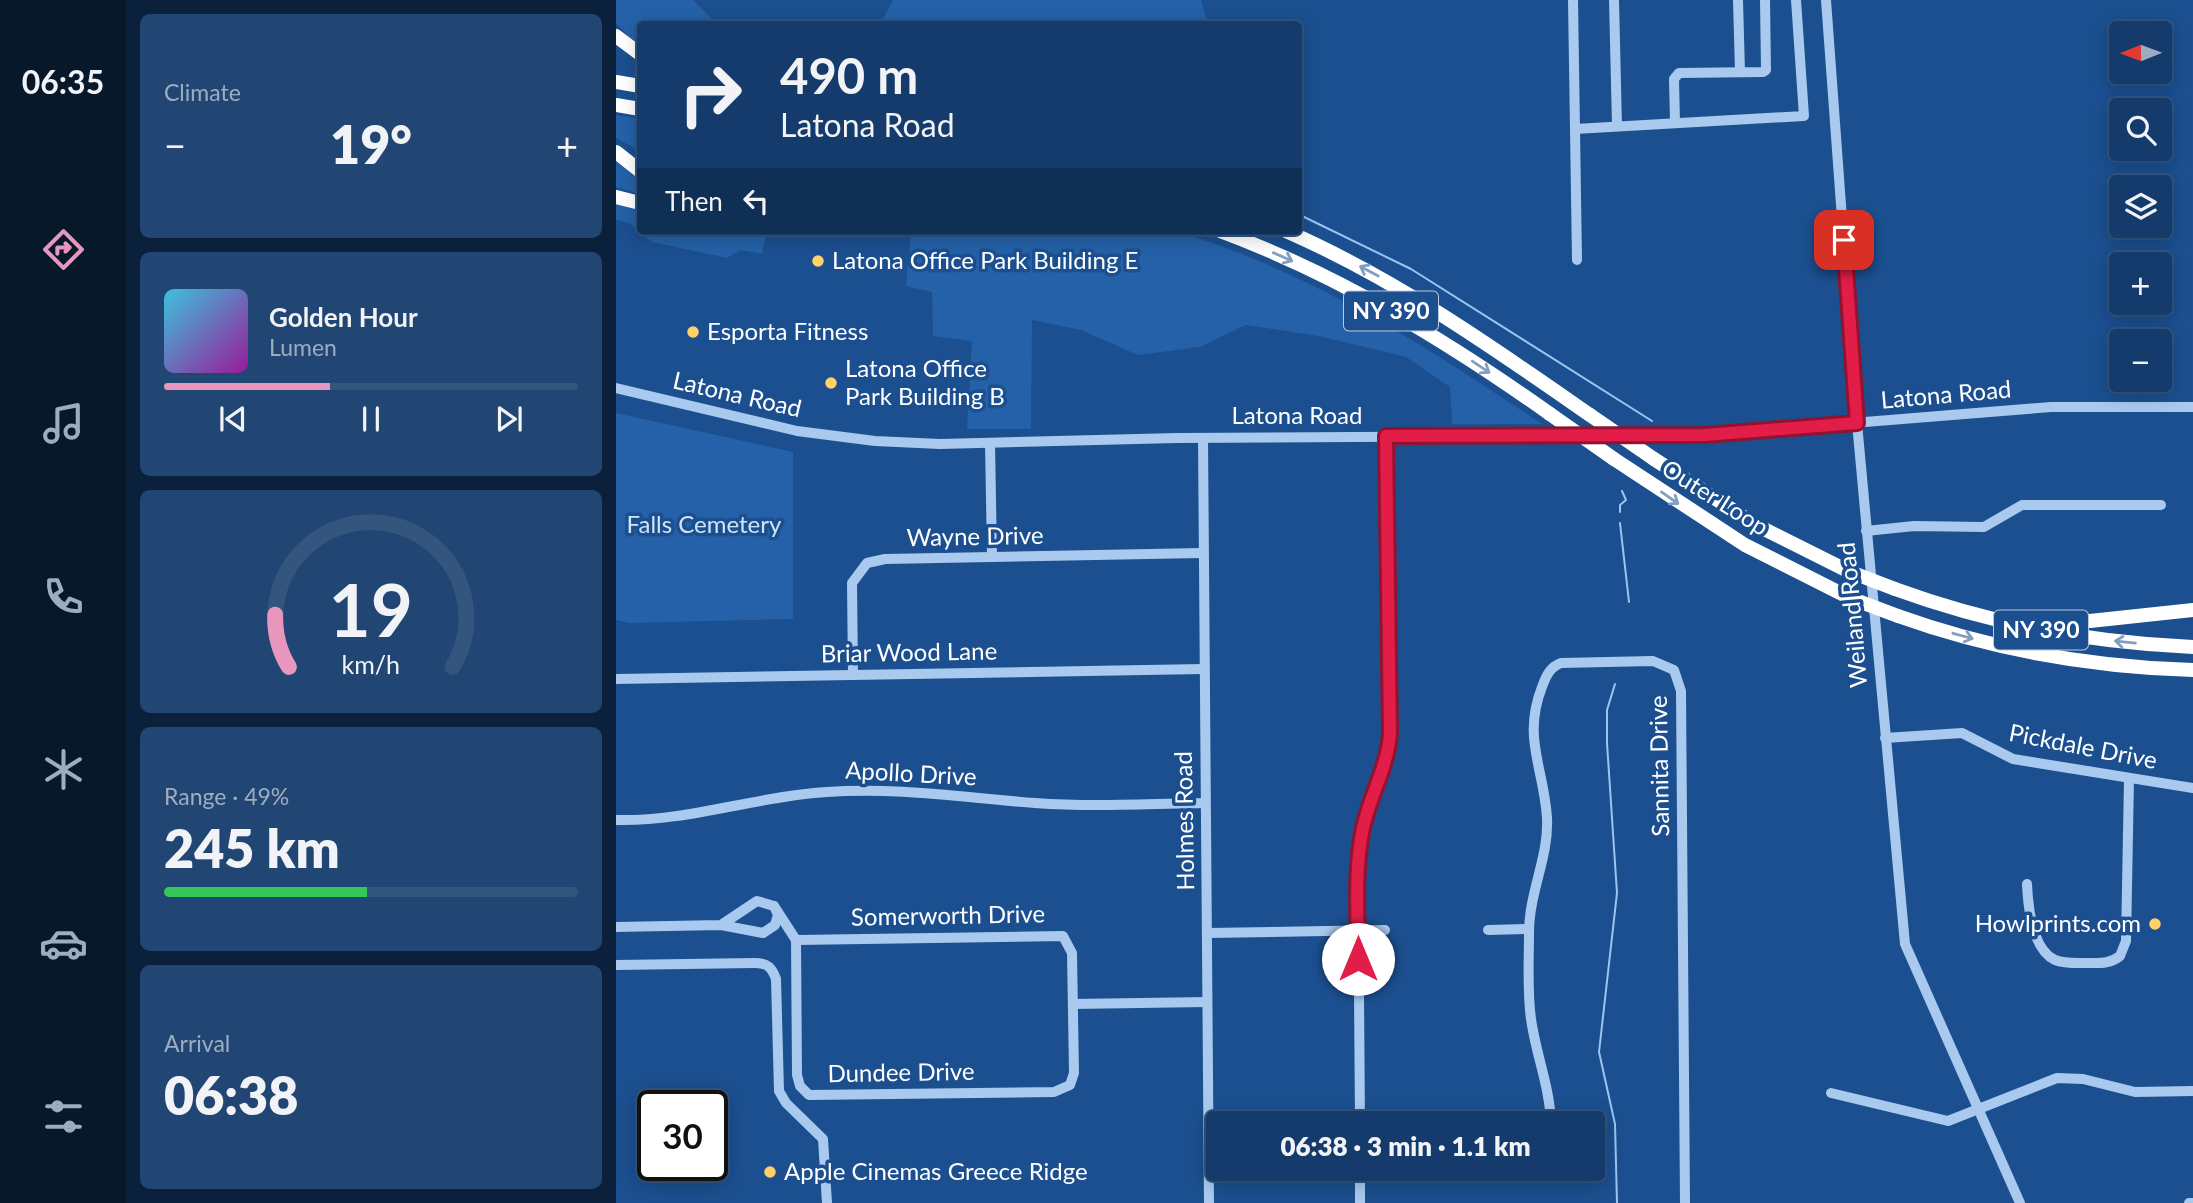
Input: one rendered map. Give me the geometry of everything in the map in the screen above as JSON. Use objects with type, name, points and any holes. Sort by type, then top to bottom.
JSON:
[{"type":"highway","points":[[616,36],[637,52]]},
{"type":"highway","points":[[616,82],[637,86]]},
{"type":"highway","points":[[616,105],[637,108]]},
{"type":"highway","points":[[616,152],[637,169]]},
{"type":"highway","points":[[616,197],[637,202]]},
{"type":"highway","name":"Outer Loop","points":[[1230,235],[1301,265],[1395,313],[1462,354],[1745,545],[1850,598],[1962,636],[2051,656],[2117,665],[2193,670]]},
{"type":"highway","name":"Outer Loop","points":[[1294,235],[1413,296],[1744,518],[1848,571],[1961,611],[2088,638],[2193,647]]},
{"type":"highway","points":[[1961,611],[2077,621],[2193,610]]},
{"type":"street","points":[[1573,0],[1577,260]]},
{"type":"street","points":[[1614,0],[1617,126]]},
{"type":"street","points":[[1738,0],[1740,72]]},
{"type":"street","points":[[1675,123],[1676,75],[1766,70],[1765,0]]},
{"type":"street","points":[[1575,129],[1804,116],[1796,0]]},
{"type":"street","name":"Weiland Road","points":[[1826,0],[1857,423],[1905,944],[2020,1203]]},
{"type":"street","name":"Latona Road","points":[[616,388],[732,418],[823,435],[904,443],[1386,436],[1705,435],[2051,407],[2193,407]]},
{"type":"street","points":[[1360,1111],[1360,844],[1370,806],[1385,769],[1390,734],[1386,436]]},
{"type":"street","name":"Holmes Road","points":[[1203,438],[1209,1203]]},
{"type":"street","points":[[990,443],[992,557]]},
{"type":"street","points":[[1866,530],[1914,526],[1984,527],[2022,505],[2161,505]]},
{"type":"street","name":"Wayne Drive","points":[[853,675],[852,583],[861,567],[867,563],[885,559],[1202,553]]},
{"type":"street","name":"Sannita Drive","points":[[1549,1111],[1548,1089],[1531,1017],[1529,929],[1532,890],[1546,842],[1546,810],[1532,740],[1534,713],[1546,676],[1556,665],[1568,661],[1654,661],[1665,664],[1677,675],[1681,691],[1685,1203]]},
{"type":"street","name":"Briar Wood Lane","points":[[616,679],[1203,669]]},
{"type":"street","name":"Pickdale Drive","points":[[1885,738],[1962,733],[2013,759],[2193,788]]},
{"type":"street","points":[[2027,884],[2028,909],[2041,944],[2049,956],[2062,962],[2106,963],[2120,956],[2126,941],[2129,779]]},
{"type":"street","name":"Apollo Drive","points":[[616,820],[666,816],[800,795],[851,791],[917,793],[1037,803],[1205,803]]},
{"type":"street","points":[[721,925],[742,914],[757,901],[774,906],[796,940]]},
{"type":"street","points":[[616,927],[721,925],[763,933],[769,931],[778,920],[774,906]]},
{"type":"street","points":[[1488,930],[1529,929]]},
{"type":"street","points":[[1207,933],[1385,930]]},
{"type":"street","name":"Somerworth Drive","points":[[796,940],[1057,935],[1068,940],[1071,946],[1073,1004]]},
{"type":"street","name":"Dundee Drive","points":[[796,940],[797,1074],[800,1086],[809,1095],[1060,1091],[1070,1085],[1074,1073],[1073,1004]]},
{"type":"street","points":[[616,965],[765,963],[772,969],[776,979],[779,1091],[788,1105],[823,1139],[827,1203]]},
{"type":"street","points":[[1073,1004],[1207,1002]]},
{"type":"street","points":[[1831,1093],[1939,1120],[1958,1118],[2057,1078],[2083,1079],[2135,1091],[2193,1091]]},
{"type":"street","points":[[1360,1181],[1360,1203]]},
{"type":"green space","points":[[616,0],[693,0],[714,21],[637,21],[637,41],[631,39],[616,23]]},
{"type":"green space","points":[[893,0],[1201,0],[1207,21],[882,21]]},
{"type":"green space","points":[[616,115],[637,118],[637,149],[616,138]]},
{"type":"green space","points":[[616,162],[637,178],[637,193],[616,187]]},
{"type":"green space","points":[[616,203],[637,208],[637,230],[629,223],[616,220]]},
{"type":"green space","points":[[644,235],[766,235],[762,254],[740,250],[727,258],[652,242]]},
{"type":"green space","points":[[911,235],[1188,235],[1274,267],[1320,289],[1411,340],[1542,424],[1452,424],[1450,387],[1406,357],[1319,336],[1246,325],[1200,347],[1138,355],[1081,330],[1032,320],[1031,429],[967,429],[972,341],[933,336],[932,292],[906,286]]},
{"type":"green space","name":"Falls Cemetery","points":[[616,413],[793,452],[793,619],[629,623],[616,620]]},
{"type":"waterway","points":[[1302,216],[1411,269],[1652,421]]},
{"type":"waterway","points":[[1620,512],[1620,505],[1626,500],[1622,491]]},
{"type":"waterway","points":[[1620,523],[1629,602]]},
{"type":"waterway","points":[[1615,684],[1607,710],[1607,743],[1617,893],[1599,1052],[1615,1124],[1617,1203]]},
{"type":"place","name":"Latona Office Park Building E","points":[[818,261]]},
{"type":"place","name":"Esporta Fitness","points":[[693,332]]},
{"type":"place","name":"Latona Office Park Building B","points":[[831,383]]},
{"type":"place","name":"Howlprints.com","points":[[2155,924]]},
{"type":"place","name":"Apple Cinemas Greece Ridge","points":[[770,1172]]},
{"type":"route","points":[[1358,959],[1360,844],[1364,824],[1385,769],[1390,734],[1386,436],[1705,435],[1786,431],[1857,423],[1844,240]]}]
